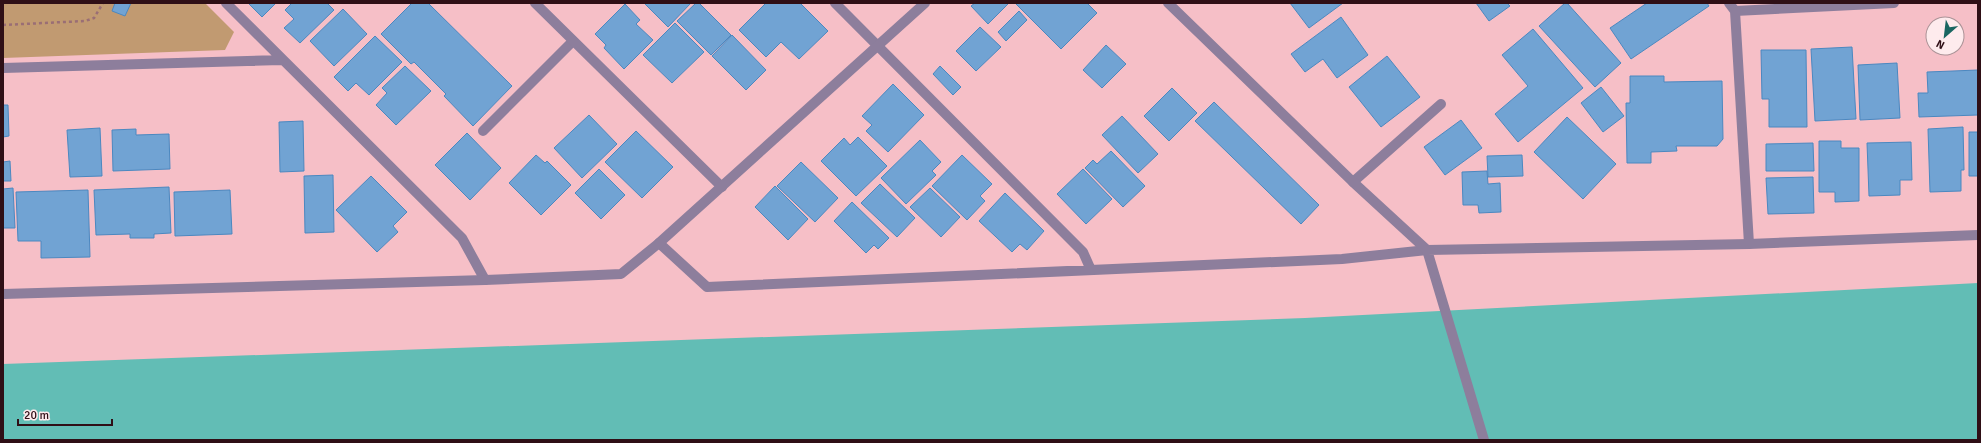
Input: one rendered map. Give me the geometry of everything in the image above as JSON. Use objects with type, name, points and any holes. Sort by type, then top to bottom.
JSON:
[{"type":"street","points":[[226,3],[281,60],[462,238],[485,280]]},
{"type":"street","points":[[535,3],[722,187]]},
{"type":"street","points":[[835,3],[1083,252],[1091,270]]},
{"type":"street","points":[[3,294],[485,280],[621,274],[659,243],[722,187],[925,3]]},
{"type":"street","points":[[1168,3],[1353,182],[1427,250],[1484,440]]},
{"type":"street","points":[[1749,244],[1732,7],[1894,3]]},
{"type":"street","points":[[483,131],[573,41]]},
{"type":"street","points":[[3,68],[281,60]]},
{"type":"street","points":[[1353,182],[1441,104]]},
{"type":"street","points":[[659,243],[707,287],[1342,259],[1427,250],[1749,244],[1978,235]]},
{"type":"path","points":[[3,25],[85,21],[94,18],[103,3]]},
{"type":"shaded area","points":[[3,3],[205,3],[234,32],[225,50],[3,58]]},
{"type":"water","points":[[1978,283],[1978,440],[3,440],[3,364],[1305,318]]},
{"type":"building","points":[[115,3],[131,3],[125,16],[112,11]]},
{"type":"building","points":[[248,3],[276,3],[262,17]]},
{"type":"building","points":[[292,3],[327,3],[334,10],[300,43],[284,28],[294,19],[285,10]]},
{"type":"building","points":[[412,3],[428,3],[512,86],[473,126],[444,96],[446,94],[414,62],[411,64],[381,34]]},
{"type":"building","points":[[644,3],[691,3],[668,27]]},
{"type":"building","points":[[696,3],[699,3],[731,35],[711,55],[677,21]]},
{"type":"building","points":[[766,3],[800,3],[828,31],[799,59],[781,42],[766,57],[739,30]]},
{"type":"building","points":[[975,3],[1009,3],[988,24],[971,6]]},
{"type":"building","points":[[1015,3],[1087,3],[1097,13],[1061,49]]},
{"type":"building","points":[[1290,3],[1343,3],[1309,28]]},
{"type":"building","points":[[1476,3],[1507,3],[1510,6],[1489,21]]},
{"type":"building","points":[[1565,3],[1567,3],[1621,63],[1595,87],[1539,26]]},
{"type":"building","points":[[1647,3],[1707,3],[1709,6],[1631,59],[1610,28]]},
{"type":"building","points":[[625,4],[640,20],[636,24],[653,40],[624,69],[604,48],[606,45],[595,34]]},
{"type":"building","points":[[343,9],[367,34],[334,66],[310,41]]},
{"type":"building","points":[[1019,11],[1027,20],[1006,41],[998,32]]},
{"type":"building","points":[[1341,17],[1368,55],[1337,78],[1323,59],[1305,72],[1291,54]]},
{"type":"building","points":[[675,23],[704,52],[672,83],[643,55]]},
{"type":"building","points":[[980,27],[1001,47],[976,71],[956,51]]},
{"type":"building","points":[[1533,29],[1583,88],[1518,142],[1495,114],[1528,86],[1502,55]]},
{"type":"building","points":[[732,35],[766,70],[746,90],[712,56]]},
{"type":"building","points":[[375,36],[402,62],[369,95],[356,83],[348,91],[334,77]]},
{"type":"building","points":[[1106,45],[1126,64],[1102,88],[1083,70]]},
{"type":"building","points":[[1852,47],[1856,119],[1815,121],[1811,49]]},
{"type":"building","points":[[1761,50],[1806,50],[1807,127],[1769,127],[1769,99],[1762,99]]},
{"type":"building","points":[[1387,56],[1420,97],[1381,127],[1349,87]]},
{"type":"building","points":[[1897,63],[1900,118],[1860,120],[1858,65]]},
{"type":"building","points":[[405,66],[431,91],[396,125],[376,105],[387,93],[382,88]]},
{"type":"building","points":[[940,66],[961,87],[953,95],[933,74]]},
{"type":"building","points":[[1978,70],[1978,115],[1919,117],[1918,93],[1928,93],[1927,72]]},
{"type":"building","points":[[1630,76],[1664,76],[1664,82],[1722,81],[1723,139],[1717,146],[1676,146],[1677,151],[1651,152],[1651,163],[1627,163],[1626,103],[1630,103]]},
{"type":"building","points":[[893,84],[924,115],[888,152],[866,131],[872,125],[862,116]]},
{"type":"building","points":[[1601,87],[1624,116],[1603,132],[1581,103]]},
{"type":"building","points":[[1172,88],[1197,113],[1169,141],[1144,116]]},
{"type":"building","points":[[1214,102],[1319,205],[1301,224],[1195,121]]},
{"type":"building","points":[[3,105],[8,105],[9,136],[3,137]]},
{"type":"building","points":[[589,115],[617,144],[582,178],[554,148]]},
{"type":"building","points":[[1122,116],[1158,154],[1138,173],[1102,135]]},
{"type":"building","points":[[1567,117],[1616,164],[1583,199],[1534,152]]},
{"type":"building","points":[[1461,120],[1482,148],[1445,175],[1424,147]]},
{"type":"building","points":[[303,121],[304,171],[280,172],[279,122]]},
{"type":"building","points":[[1963,127],[1964,170],[1961,170],[1961,191],[1930,192],[1928,129]]},
{"type":"building","points":[[100,128],[102,176],[70,177],[67,130]]},
{"type":"building","points":[[136,129],[136,135],[169,134],[170,169],[113,171],[112,130]]},
{"type":"building","points":[[636,131],[673,167],[642,198],[605,162]]},
{"type":"building","points":[[1969,132],[1978,132],[1978,176],[1969,176]]},
{"type":"building","points":[[467,133],[501,168],[470,200],[435,165]]},
{"type":"building","points":[[858,137],[887,166],[856,196],[821,161],[844,138],[850,145]]},
{"type":"building","points":[[920,140],[941,162],[932,171],[936,175],[906,204],[881,178]]},
{"type":"building","points":[[1819,141],[1841,141],[1841,148],[1859,148],[1859,201],[1835,202],[1835,192],[1819,192]]},
{"type":"building","points":[[1911,142],[1912,180],[1900,180],[1900,195],[1869,196],[1867,143]]},
{"type":"building","points":[[1813,143],[1814,171],[1766,171],[1766,144]]},
{"type":"building","points":[[1111,151],[1145,186],[1123,207],[1085,168],[1093,160],[1097,164]]},
{"type":"building","points":[[536,155],[545,163],[547,161],[571,185],[541,215],[509,183]]},
{"type":"building","points":[[962,155],[992,184],[980,196],[985,201],[967,220],[932,186]]},
{"type":"building","points":[[1522,155],[1523,176],[1488,177],[1487,156]]},
{"type":"building","points":[[10,161],[11,181],[3,181],[3,162]]},
{"type":"building","points":[[801,162],[838,198],[815,222],[777,186]]},
{"type":"building","points":[[599,169],[625,195],[601,219],[575,193]]},
{"type":"building","points":[[1083,169],[1112,199],[1086,224],[1057,194]]},
{"type":"building","points":[[1487,171],[1488,184],[1500,183],[1501,212],[1479,213],[1478,205],[1463,205],[1462,172]]},
{"type":"building","points":[[333,175],[334,232],[305,233],[304,176]]},
{"type":"building","points":[[371,176],[407,212],[393,226],[398,232],[377,252],[336,210]]},
{"type":"building","points":[[1813,177],[1814,213],[1768,214],[1766,178]]},
{"type":"building","points":[[880,184],[915,218],[897,237],[861,203]]},
{"type":"building","points":[[775,186],[808,219],[788,240],[755,207]]},
{"type":"building","points":[[169,187],[171,233],[154,234],[154,238],[130,238],[130,234],[96,235],[94,190]]},
{"type":"building","points":[[13,188],[15,228],[3,228],[3,189]]},
{"type":"building","points":[[930,188],[960,217],[941,237],[910,207]]},
{"type":"building","points":[[88,190],[90,257],[41,258],[41,241],[18,241],[16,192]]},
{"type":"building","points":[[230,190],[232,234],[175,236],[174,192]]},
{"type":"building","points":[[1005,193],[1044,231],[1027,250],[1020,244],[1012,252],[979,221]]},
{"type":"building","points":[[852,202],[889,238],[878,249],[874,245],[866,253],[834,221]]}]
